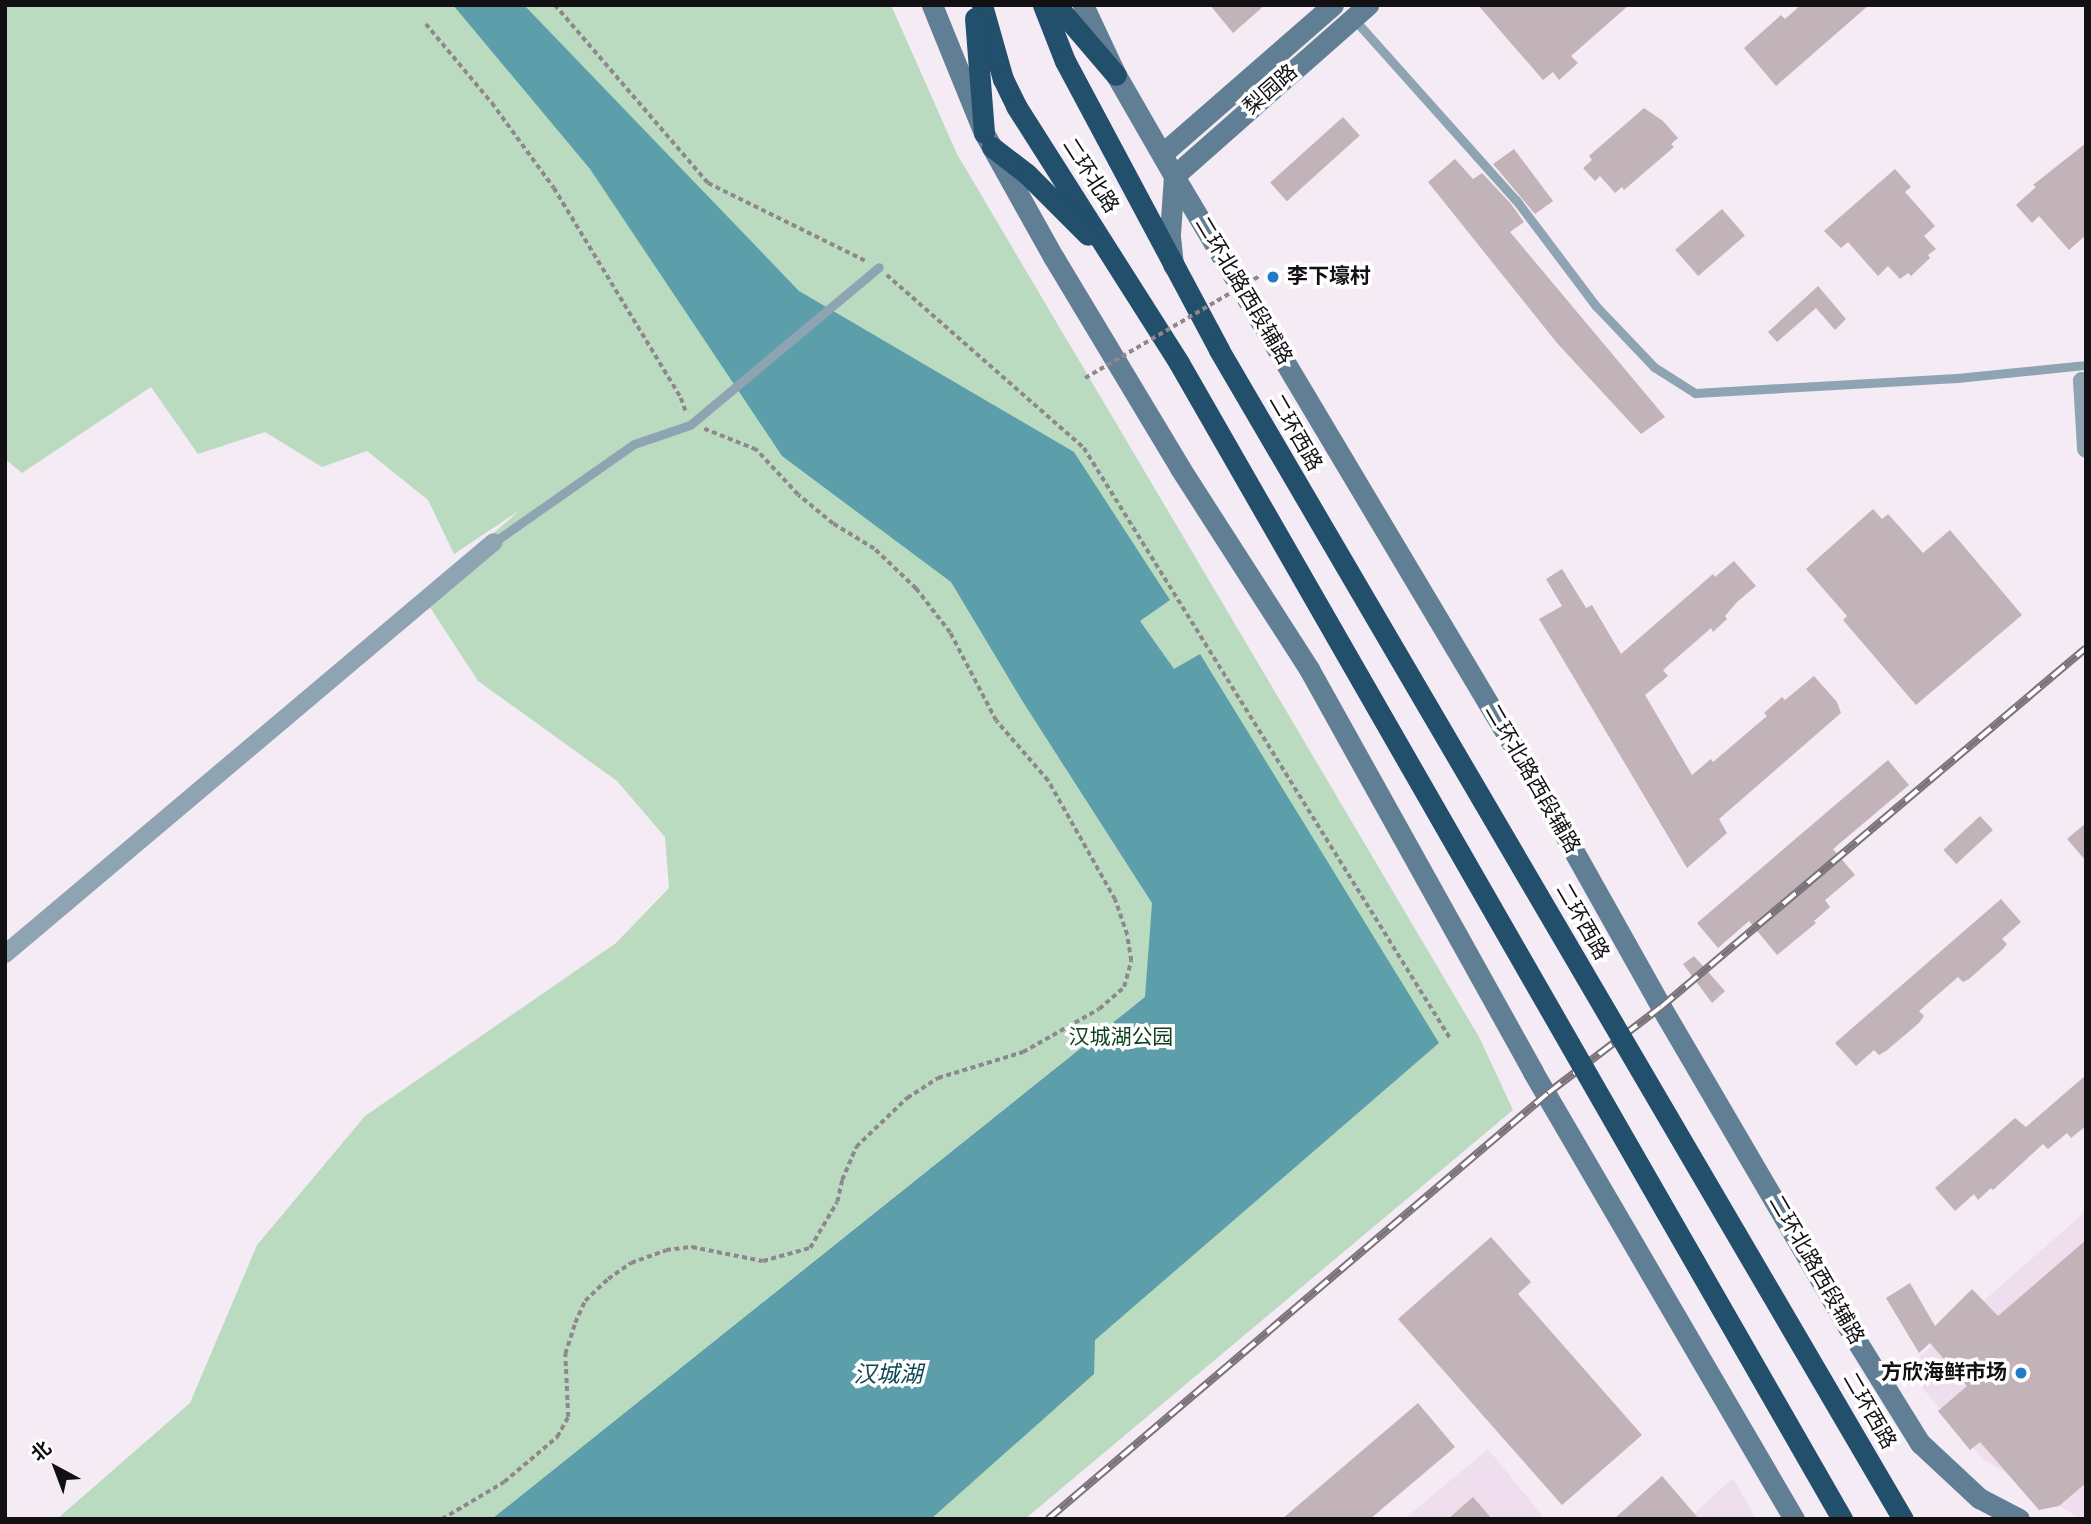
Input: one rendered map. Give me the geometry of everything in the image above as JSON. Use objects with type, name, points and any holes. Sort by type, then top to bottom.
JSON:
[{"type":"highway","points":[[974,5],[988,140],[1114,257]]},
{"type":"highway","name":"二环北路","points":[[982,5],[1003,79],[1016,106],[1179,363],[1842,1519]]},
{"type":"highway","name":"二环北路","points":[[1043,5],[1065,61],[1219,350]]},
{"type":"highway","points":[[1056,5],[1116,75]]},
{"type":"highway","name":"二环西路","points":[[1219,350],[1903,1519]]},
{"type":"main road","points":[[932,5],[988,140],[1054,258],[1180,468],[1309,669],[1533,1072],[1794,1519]]},
{"type":"main road","name":"二环北路西段辅路","points":[[1083,5],[1116,75],[1174,176],[1531,775],[1661,1007],[1848,1327],[1920,1443],[1979,1498],[2019,1519]]},
{"type":"main road","name":"梨园路","points":[[1162,154],[1333,5]]},
{"type":"main road","name":"梨园路","points":[[1174,176],[1361,12]]},
{"type":"main road","points":[[1174,176],[1170,234],[1174,270]]},
{"type":"street","points":[[2084,376],[2086,449]]},
{"type":"street","points":[[5,954],[494,542]]},
{"type":"lane","points":[[1361,12],[1516,200],[1596,306],[1654,368],[1695,393],[1957,378],[2084,376]]},
{"type":"lane","points":[[494,542],[634,444],[690,425],[878,267]]},
{"type":"path","points":[[555,5],[708,183],[878,267],[1084,448],[1450,1038]]},
{"type":"path","points":[[426,24],[492,103],[554,188],[681,398],[690,425],[755,450],[798,495],[833,524],[874,550],[916,589],[950,633],[996,721],[1048,781],[1115,900],[1127,935],[1131,961],[1124,987],[1099,1009],[1023,1052],[938,1078],[907,1098],[856,1147],[842,1180],[837,1202],[810,1248],[763,1261],[692,1247],[666,1250],[631,1263],[608,1279],[586,1301],[575,1323],[565,1354],[568,1417],[557,1437],[504,1482],[442,1519]]},
{"type":"path","points":[[1085,378],[1261,275]]},
{"type":"shaded area","name":"方欣海鲜市场","points":[[2086,1211],[2086,1519],[2081,1519],[1983,1459],[1906,1369]]},
{"type":"shaded area","points":[[1488,1449],[1545,1519],[1404,1519]]},
{"type":"shaded area","points":[[1733,1478],[1756,1519],[1688,1519]]},
{"type":"green space","name":"汉城湖公园","points":[[5,5],[891,5],[957,154],[1479,1037],[1513,1110],[1025,1519],[57,1519],[190,1403],[257,1245],[365,1116],[616,943],[669,888],[665,837],[617,781],[478,681],[422,595],[520,510],[454,554],[428,500],[367,451],[322,467],[265,432],[198,454],[151,387],[22,473],[5,459]]},
{"type":"water","name":"汉城湖","points":[[453,5],[524,5],[799,291],[1074,452],[1170,600],[1140,621],[1174,669],[1200,654],[1439,1043],[1095,1340],[1094,1374],[931,1519],[492,1519],[1145,997],[1152,903],[1023,702],[951,582],[782,456],[590,169]]},
{"type":"building","points":[[1210,5],[1265,5],[1233,33]]},
{"type":"building","points":[[1478,5],[1629,5],[1571,56],[1578,63],[1559,80],[1553,72],[1543,80]]},
{"type":"building","points":[[1801,5],[1869,5],[1776,86],[1744,48],[1781,15],[1785,19]]},
{"type":"building","points":[[1644,108],[1663,121],[1678,138],[1671,144],[1674,147],[1624,190],[1622,187],[1615,193],[1600,176],[1595,181],[1583,168],[1592,160],[1589,156]]},
{"type":"building","points":[[1343,117],[1360,136],[1287,201],[1270,183]]},
{"type":"building","points":[[2086,143],[2086,235],[2069,250],[2039,216],[2032,223],[2016,205],[2036,187],[2033,185]]},
{"type":"building","points":[[1514,149],[1553,201],[1535,214],[1493,164]]},
{"type":"building","points":[[1455,159],[1473,179],[1482,173],[1511,204],[1524,222],[1510,232],[1665,417],[1641,434],[1557,343],[1428,182]]},
{"type":"building","points":[[1895,169],[1911,187],[1905,192],[1935,226],[1924,236],[1936,249],[1911,276],[1908,273],[1900,279],[1888,266],[1878,276],[1848,242],[1841,248],[1824,231]]},
{"type":"building","points":[[1722,209],[1745,235],[1698,276],[1675,250]]},
{"type":"building","points":[[1818,286],[1846,319],[1835,330],[1816,308],[1777,342],[1768,332]]},
{"type":"building","points":[[1873,509],[1882,519],[1888,514],[1923,553],[1950,530],[2022,615],[1916,705],[1843,620],[1847,616],[1806,569]]},
{"type":"building","points":[[1734,561],[1756,586],[1737,602],[1725,616],[1727,619],[1713,632],[1711,628],[1663,670],[1668,676],[1645,695],[1692,775],[1711,759],[1713,762],[1767,716],[1764,713],[1782,697],[1785,700],[1814,676],[1837,702],[1841,713],[1719,819],[1727,833],[1687,868],[1539,619],[1562,606],[1546,579],[1562,569],[1586,608],[1592,605],[1621,654],[1713,574],[1715,577]]},
{"type":"building","points":[[1888,760],[1909,785],[1833,849],[1855,875],[1825,900],[1830,907],[1814,921],[1816,923],[1777,955],[1749,921],[1718,948],[1697,923]]},
{"type":"building","points":[[1980,816],[1993,830],[1956,864],[1943,850]]},
{"type":"building","points":[[2086,823],[2086,861],[2067,839]]},
{"type":"building","points":[[2001,899],[2021,922],[2002,939],[2007,944],[2003,949],[1969,979],[1963,982],[1958,977],[1919,1011],[1924,1016],[1919,1023],[1886,1051],[1879,1055],[1874,1050],[1856,1066],[1835,1043]]},
{"type":"building","points":[[1694,956],[1725,991],[1712,1003],[1683,964]]},
{"type":"building","points":[[2086,1075],[2086,1126],[2071,1138],[2067,1133],[2048,1149],[2043,1144],[1993,1190],[1991,1188],[1978,1200],[1974,1194],[1955,1211],[1935,1188],[2015,1118],[2026,1127]]},
{"type":"building","points":[[1491,1237],[1531,1282],[1518,1294],[1642,1435],[1562,1505],[1398,1319]]},
{"type":"building","name":"方欣海鲜市场","points":[[2086,1240],[2086,1483],[2059,1506],[2039,1510],[1980,1442],[1970,1450],[1938,1411],[1967,1386],[1930,1343],[1919,1353],[1886,1298],[1910,1283],[1935,1326],[1972,1289],[1998,1316]]},
{"type":"building","points":[[1418,1403],[1455,1447],[1370,1519],[1282,1519]]},
{"type":"building","points":[[1662,1476],[1699,1519],[1614,1519]]},
{"type":"building","points":[[1473,1497],[1492,1519],[1448,1519]]},
{"type":"railway","points":[[1048,1519],[1548,1093],[1661,1007],[2086,648]]},
{"type":"place","name":"李下壕村","points":[[1273,277]]},
{"type":"place","name":"方欣海鲜市场","points":[[2021,1373]]}]
